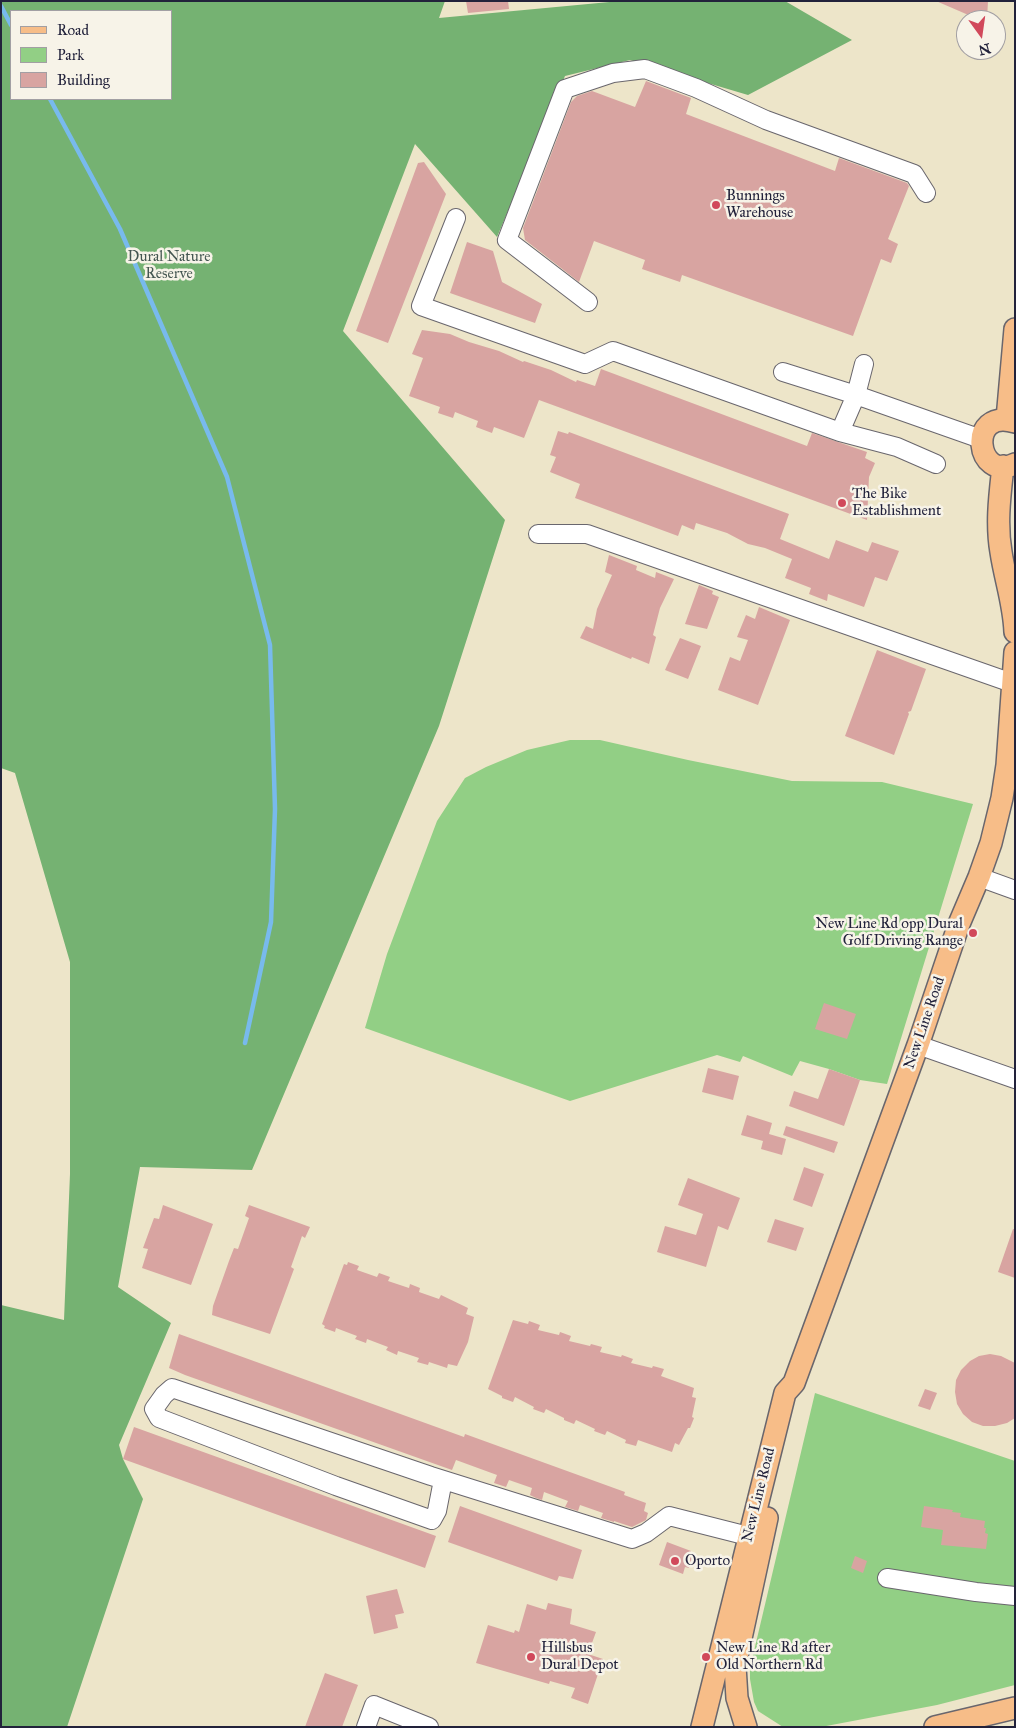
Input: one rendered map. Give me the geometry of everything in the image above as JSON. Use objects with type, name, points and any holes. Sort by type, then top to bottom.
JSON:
[{"type":"main road","points":[[1015,328],[1011,421],[993,422],[984,432],[981,439],[984,454],[996,465],[1009,465],[999,502],[999,534],[1000,551],[1012,605],[1015,632]]},
{"type":"main road","name":"New Line Road","points":[[702,1727],[785,1393],[794,1384],[838,1258],[918,1045],[959,924],[980,877],[996,824],[1002,798],[1010,734],[1015,652]]},
{"type":"main road","name":"New Line Road","points":[[746,1727],[737,1698],[735,1666],[796,1395],[794,1384]]},
{"type":"main road","points":[[934,1727],[1015,1708]]},
{"type":"lane","points":[[588,302],[508,240],[565,89],[613,73],[644,69],[696,88],[766,120],[914,174],[926,193]]},
{"type":"lane","points":[[456,218],[421,306],[585,364],[613,351],[840,432],[889,452],[897,447],[936,464]]},
{"type":"lane","points":[[840,432],[856,395],[864,364]]},
{"type":"lane","points":[[783,372],[856,395],[981,439]]},
{"type":"lane","points":[[538,534],[587,534],[1012,683]]},
{"type":"lane","points":[[980,877],[1015,890]]},
{"type":"lane","points":[[918,1045],[1015,1079]]},
{"type":"lane","points":[[442,1480],[437,1511],[432,1520],[336,1486],[159,1418],[154,1408],[172,1388],[442,1480],[632,1539],[646,1533],[669,1516],[748,1536]]},
{"type":"lane","points":[[887,1578],[1015,1596]]},
{"type":"lane","points":[[366,1727],[374,1705],[429,1727]]},
{"type":"green space","name":"Dural Nature Reserve","points":[[1,1],[445,1],[439,18],[620,1],[785,1],[852,40],[748,95],[630,60],[565,76],[497,237],[415,144],[343,331],[505,520],[439,726],[252,1170],[140,1167],[118,1287],[171,1323],[119,1445],[123,1459],[143,1499],[67,1727],[1,1727],[1,1305],[64,1320],[70,1174],[70,962],[15,773],[1,768]]},
{"type":"green space","points":[[570,740],[600,740],[792,781],[882,782],[973,804],[887,1084],[860,1080],[800,1061],[792,1076],[743,1056],[740,1062],[717,1055],[570,1101],[365,1028],[387,954],[437,821],[465,778],[527,750]]},
{"type":"green space","points":[[815,1393],[1015,1461],[1015,1685],[937,1705],[821,1727],[783,1727],[758,1711],[754,1702],[750,1668]]},
{"type":"building","points":[[466,1],[508,1],[509,9],[468,13]]},
{"type":"building","points":[[936,1],[988,1],[988,10],[957,10]]},
{"type":"building","name":"Bunnings Warehouse","points":[[646,81],[691,98],[686,114],[835,171],[839,158],[907,183],[909,186],[888,239],[898,244],[891,263],[881,259],[853,336],[682,275],[680,282],[642,269],[645,260],[594,241],[579,282],[525,240],[523,228],[571,102],[577,96],[592,91],[635,107]]},
{"type":"building","points":[[424,162],[446,194],[388,343],[356,331],[418,163]]},
{"type":"building","points":[[467,242],[493,251],[502,282],[542,304],[535,323],[450,293]]},
{"type":"building","points":[[422,330],[450,334],[499,351],[523,362],[551,370],[576,382],[577,380],[595,386],[601,369],[807,446],[812,433],[867,452],[865,458],[875,463],[869,477],[867,520],[539,400],[524,438],[494,427],[492,433],[476,427],[478,421],[455,412],[453,418],[438,413],[440,407],[409,396],[423,358],[412,354]]},
{"type":"building","points":[[558,431],[568,434],[569,432],[789,514],[780,539],[829,559],[836,540],[868,552],[872,542],[899,551],[887,581],[875,577],[864,607],[828,594],[827,601],[809,594],[811,588],[785,578],[792,559],[765,548],[748,544],[727,533],[696,523],[694,530],[682,525],[678,536],[575,498],[580,484],[550,472],[556,457],[550,455]]},
{"type":"building","points":[[609,555],[637,566],[636,570],[655,578],[656,572],[674,579],[660,608],[653,635],[656,637],[649,664],[632,657],[631,659],[580,638],[586,626],[593,629],[597,609],[612,575],[605,572]]},
{"type":"building","points":[[699,585],[713,591],[712,594],[719,597],[707,629],[685,624]]},
{"type":"building","points":[[759,607],[790,620],[758,705],[718,690],[730,657],[740,661],[748,640],[737,637],[746,615],[755,619]]},
{"type":"building","points":[[680,638],[701,646],[688,679],[665,670]]},
{"type":"building","points":[[877,650],[926,669],[911,711],[908,712],[909,714],[894,755],[845,736]]},
{"type":"building","points":[[824,1003],[856,1014],[847,1039],[815,1029]]},
{"type":"building","points":[[708,1068],[739,1076],[733,1100],[702,1092]]},
{"type":"building","points":[[829,1069],[860,1080],[844,1126],[789,1106],[794,1091],[818,1099]]},
{"type":"building","points":[[747,1115],[772,1123],[769,1134],[786,1139],[782,1155],[761,1149],[763,1141],[741,1135]]},
{"type":"building","points":[[786,1126],[838,1142],[834,1153],[783,1135]]},
{"type":"building","points":[[804,1167],[824,1174],[812,1207],[793,1200]]},
{"type":"building","points":[[688,1178],[740,1198],[728,1230],[718,1226],[706,1267],[657,1252],[665,1226],[696,1235],[703,1214],[678,1205]]},
{"type":"building","points":[[163,1205],[213,1224],[191,1285],[142,1268],[148,1249],[143,1248],[154,1218],[159,1219]]},
{"type":"building","points":[[249,1205],[310,1227],[305,1238],[302,1236],[291,1267],[294,1269],[270,1334],[212,1315],[213,1306],[229,1261],[234,1248],[238,1249],[249,1218],[245,1216]]},
{"type":"building","points":[[775,1219],[804,1228],[796,1251],[767,1242]]},
{"type":"building","points":[[1013,1229],[1015,1229],[1015,1278],[998,1272]]},
{"type":"building","points":[[348,1262],[359,1266],[357,1270],[377,1277],[379,1273],[390,1277],[388,1281],[409,1288],[410,1284],[420,1288],[419,1292],[439,1299],[441,1295],[468,1308],[466,1314],[474,1317],[468,1342],[457,1366],[448,1364],[447,1368],[429,1362],[428,1365],[417,1362],[419,1358],[398,1351],[397,1355],[386,1350],[388,1347],[367,1339],[366,1343],[355,1339],[357,1336],[336,1328],[335,1332],[324,1328],[325,1326],[322,1324],[344,1264],[347,1265]]},
{"type":"building","points":[[513,1320],[528,1324],[529,1321],[540,1325],[538,1330],[559,1335],[560,1332],[571,1336],[569,1341],[602,1347],[600,1352],[621,1357],[622,1355],[633,1359],[631,1363],[664,1369],[661,1376],[694,1388],[692,1397],[696,1398],[692,1417],[694,1418],[679,1445],[675,1443],[672,1452],[638,1440],[636,1446],[625,1443],[626,1440],[607,1431],[605,1435],[594,1431],[595,1429],[576,1420],[574,1424],[546,1409],[544,1413],[533,1409],[534,1407],[515,1397],[513,1402],[502,1398],[502,1396],[488,1389]]},
{"type":"building","points":[[179,1334],[464,1437],[465,1434],[625,1492],[624,1495],[646,1503],[644,1511],[648,1513],[646,1520],[632,1527],[601,1518],[603,1513],[580,1505],[578,1511],[565,1507],[568,1501],[544,1492],[542,1500],[530,1495],[532,1488],[509,1480],[506,1487],[494,1483],[497,1475],[456,1460],[452,1470],[185,1375],[169,1368]]},
{"type":"building","points":[[990,1354],[1001,1356],[1015,1363],[1015,1418],[1007,1423],[995,1426],[983,1426],[972,1422],[963,1414],[957,1404],[956,1380],[961,1370],[970,1361],[979,1356]]},
{"type":"building","points":[[925,1389],[937,1393],[930,1410],[918,1406]]},
{"type":"building","points":[[134,1427],[436,1536],[425,1568],[123,1459]]},
{"type":"building","points":[[460,1506],[582,1550],[573,1579],[559,1576],[557,1581],[448,1542]]},
{"type":"building","points":[[924,1506],[953,1510],[952,1512],[961,1513],[960,1517],[985,1521],[985,1533],[988,1534],[986,1549],[941,1545],[943,1530],[921,1527]]},
{"type":"building","name":"Oporto","points":[[667,1542],[691,1551],[690,1553],[693,1554],[689,1568],[685,1567],[683,1574],[659,1565]]},
{"type":"building","points":[[855,1556],[867,1561],[863,1573],[851,1568]]},
{"type":"building","points":[[397,1589],[404,1613],[395,1615],[398,1628],[374,1634],[366,1596]]},
{"type":"building","points":[[548,1603],[572,1609],[570,1624],[596,1632],[588,1654],[603,1659],[588,1704],[571,1698],[575,1688],[550,1681],[549,1684],[476,1663],[488,1625],[514,1633],[515,1630],[519,1632],[527,1604],[546,1610]]},
{"type":"building","points":[[325,1673],[358,1685],[342,1727],[305,1727]]},
{"type":"waterway","points":[[1,6],[10,23]]},
{"type":"waterway","points":[[51,100],[120,229],[227,477],[270,645],[275,809],[271,922],[245,1043]]},
{"type":"place","name":"Bunnings Warehouse","points":[[716,205]]},
{"type":"place","name":"The Bike Establishment","points":[[842,503]]},
{"type":"place","name":"New Line Rd opp Dural Golf Driving Range","points":[[973,933]]},
{"type":"place","name":"Oporto","points":[[675,1561]]},
{"type":"place","name":"Hillsbus Dural Depot","points":[[531,1657]]},
{"type":"place","name":"New Line Rd after Old Northern Rd","points":[[706,1657]]}]
